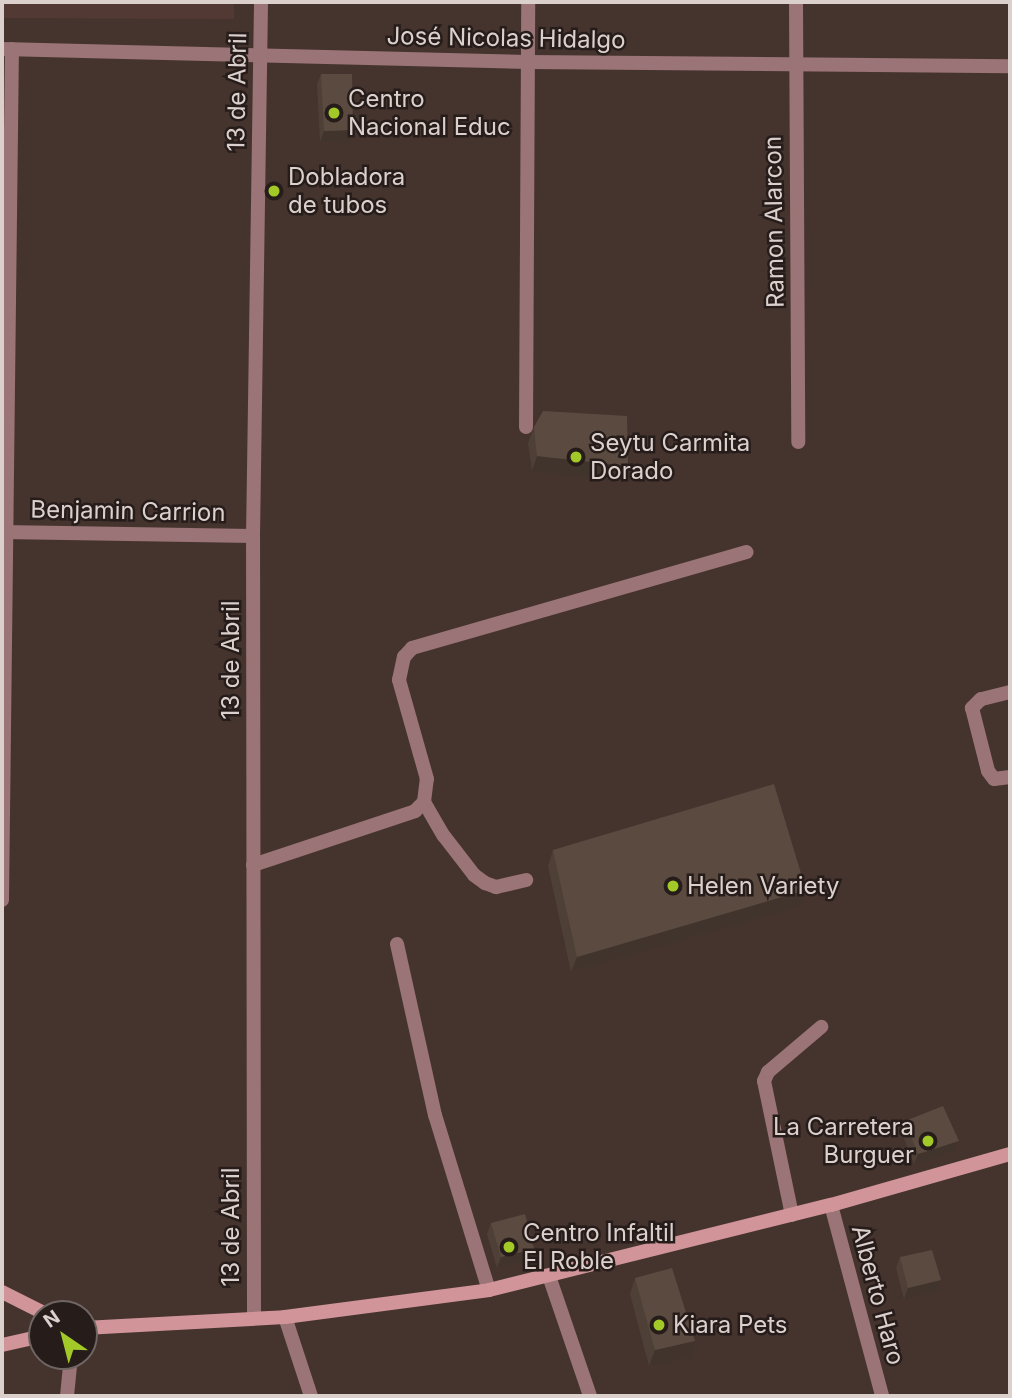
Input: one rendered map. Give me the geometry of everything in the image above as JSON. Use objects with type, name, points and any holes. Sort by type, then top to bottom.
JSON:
[{"type":"street","name":"13 de Abril","points":[[254,1318],[253,536],[261,2]]},
{"type":"street","points":[[526,427],[528,2]]},
{"type":"street","name":"Ramon Alarcon","points":[[796,2],[798,442]]},
{"type":"street","name":"José Nicolas Hidalgo","points":[[7,49],[528,62],[1010,66]]},
{"type":"street","points":[[2,900],[7,49]]},
{"type":"street","name":"Benjamin Carrion","points":[[3,532],[253,536]]},
{"type":"street","points":[[253,865],[415,811],[424,802],[427,779],[399,680],[404,657],[412,648],[746,552]]},
{"type":"street","points":[[1010,692],[981,699],[972,708],[988,771],[994,779],[1010,778]]},
{"type":"street","points":[[424,802],[444,836],[474,875],[496,887],[526,880]]},
{"type":"street","points":[[397,944],[435,1115],[489,1290]]},
{"type":"street","points":[[792,1215],[764,1081],[768,1072],[821,1027]]},
{"type":"street","points":[[98,1327],[285,1317],[489,1290],[831,1205],[1010,1154]]},
{"type":"street","name":"Alberto Haro","points":[[831,1205],[882,1396]]},
{"type":"street","points":[[549,1276],[590,1396]]},
{"type":"street","points":[[2,1292],[28,1305]]},
{"type":"street","points":[[285,1317],[311,1396]]},
{"type":"street","points":[[2,1345],[28,1339]]},
{"type":"street","points":[[67,1396],[70,1370]]},
{"type":"shaded area","points":[[2,2],[234,2],[234,19],[2,18]]},
{"type":"building","name":"Centro Nacional Educ","points":[[321,74],[352,74],[353,130],[324,131]]},
{"type":"building","name":"Seytu Carmita Dorado","points":[[543,411],[627,416],[628,466],[537,456],[534,427]]},
{"type":"building","name":"Helen Variety","points":[[774,784],[806,890],[577,957],[553,850]]},
{"type":"building","name":"La Carretera Burguer","points":[[943,1106],[959,1141],[918,1154],[905,1121]]},
{"type":"building","points":[[525,1214],[534,1249],[501,1257],[491,1223]]},
{"type":"building","points":[[932,1250],[941,1280],[908,1288],[900,1257]]},
{"type":"building","name":"Kiara Pets","points":[[672,1268],[695,1341],[655,1350],[635,1278]]},
{"type":"place","name":"Centro Nacional Educ","points":[[334,113]]},
{"type":"place","name":"Dobladora de tubos","points":[[274,191]]},
{"type":"place","name":"Seytu Carmita Dorado","points":[[576,457]]},
{"type":"place","name":"Helen Variety","points":[[673,886]]},
{"type":"place","name":"La Carretera Burguer","points":[[928,1141]]},
{"type":"place","name":"Centro Infaltil El Roble","points":[[509,1247]]},
{"type":"place","name":"Kiara Pets","points":[[659,1325]]}]
